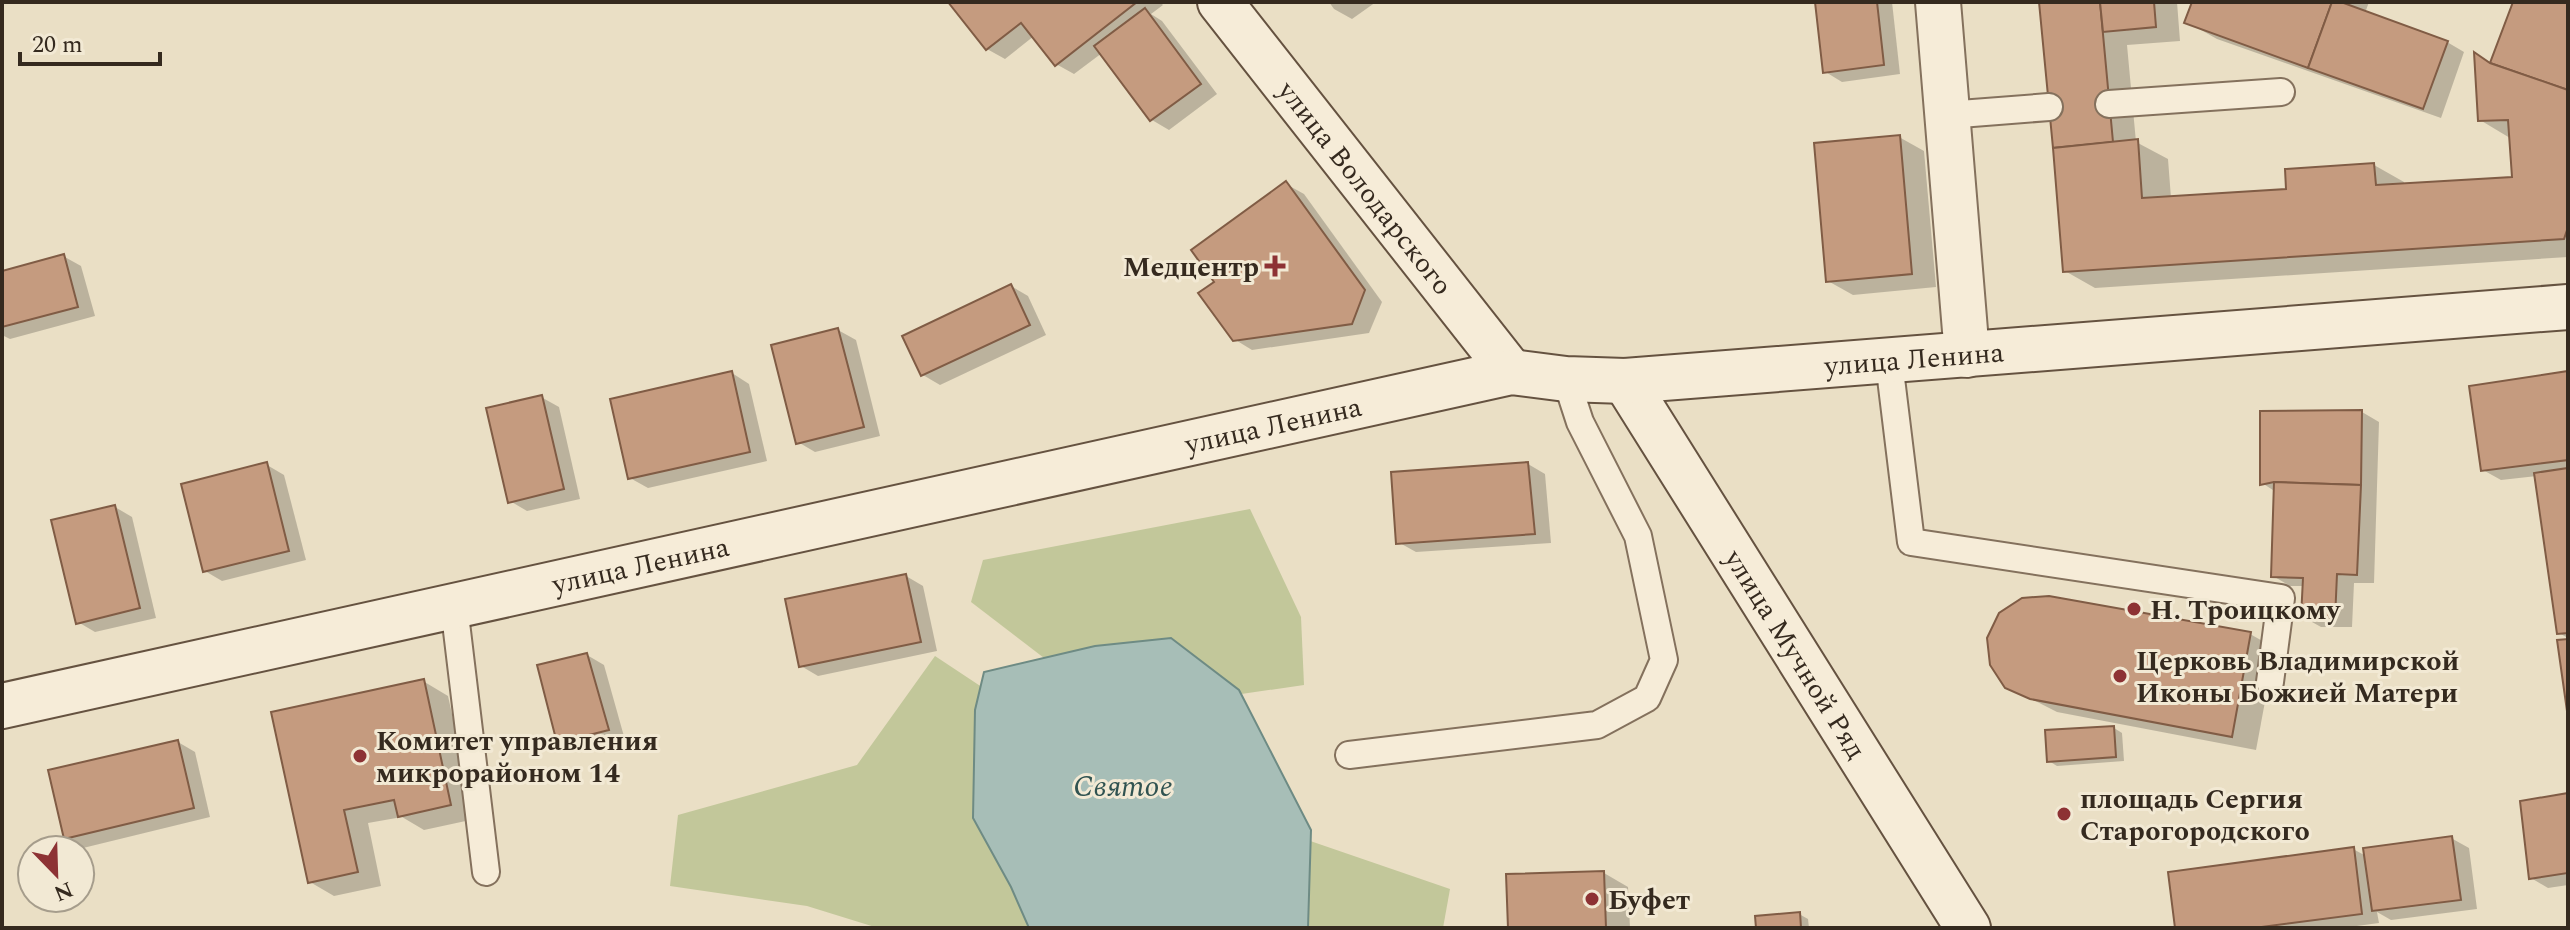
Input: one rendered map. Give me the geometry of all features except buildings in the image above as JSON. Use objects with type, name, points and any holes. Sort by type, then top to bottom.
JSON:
[{"type":"street","name":"улица Володарского","points":[[1220,2],[1511,372]]},
{"type":"street","points":[[1938,2],[1967,355]]},
{"type":"street","name":"улица Ленина","points":[[2,706],[1511,372],[1566,379],[1625,381],[2568,307]]},
{"type":"street","name":"улица Мучной Ряд","points":[[1625,381],[1968,928]]},
{"type":"lane","points":[[2109,104],[2281,92]]},
{"type":"lane","points":[[1947,115],[2049,107]]},
{"type":"lane","points":[[1889,362],[1911,542],[2281,598],[2270,682]]},
{"type":"lane","points":[[1349,755],[1597,725],[1647,698],[1664,660],[1638,536],[1580,422],[1566,379]]},
{"type":"lane","points":[[454,606],[486,872]]},
{"type":"green space","points":[[1250,509],[1301,617],[1304,685],[1214,698],[1078,684],[971,602],[983,560]]},
{"type":"green space","points":[[935,656],[1012,707],[1043,928],[878,928],[807,906],[670,886],[678,815],[857,765]]},
{"type":"green space","points":[[1287,833],[1450,889],[1443,928],[1278,928]]},
{"type":"water","name":"Святое","points":[[1171,638],[1239,690],[1311,830],[1308,928],[1029,928],[1011,887],[973,818],[975,710],[984,672],[1095,646]]},
{"type":"place","name":"Медцентр","points":[[1275,266]]},
{"type":"place","name":"Н. Троицкому","points":[[2134,609]]},
{"type":"place","name":"Церковь Владимирской Иконы Божией Матери","points":[[2120,676]]},
{"type":"place","name":"Комитет управления микрорайоном 14","points":[[360,756]]},
{"type":"place","name":"площадь Сергия Старогородского","points":[[2064,814]]},
{"type":"place","name":"Буфет","points":[[1592,899]]}]
